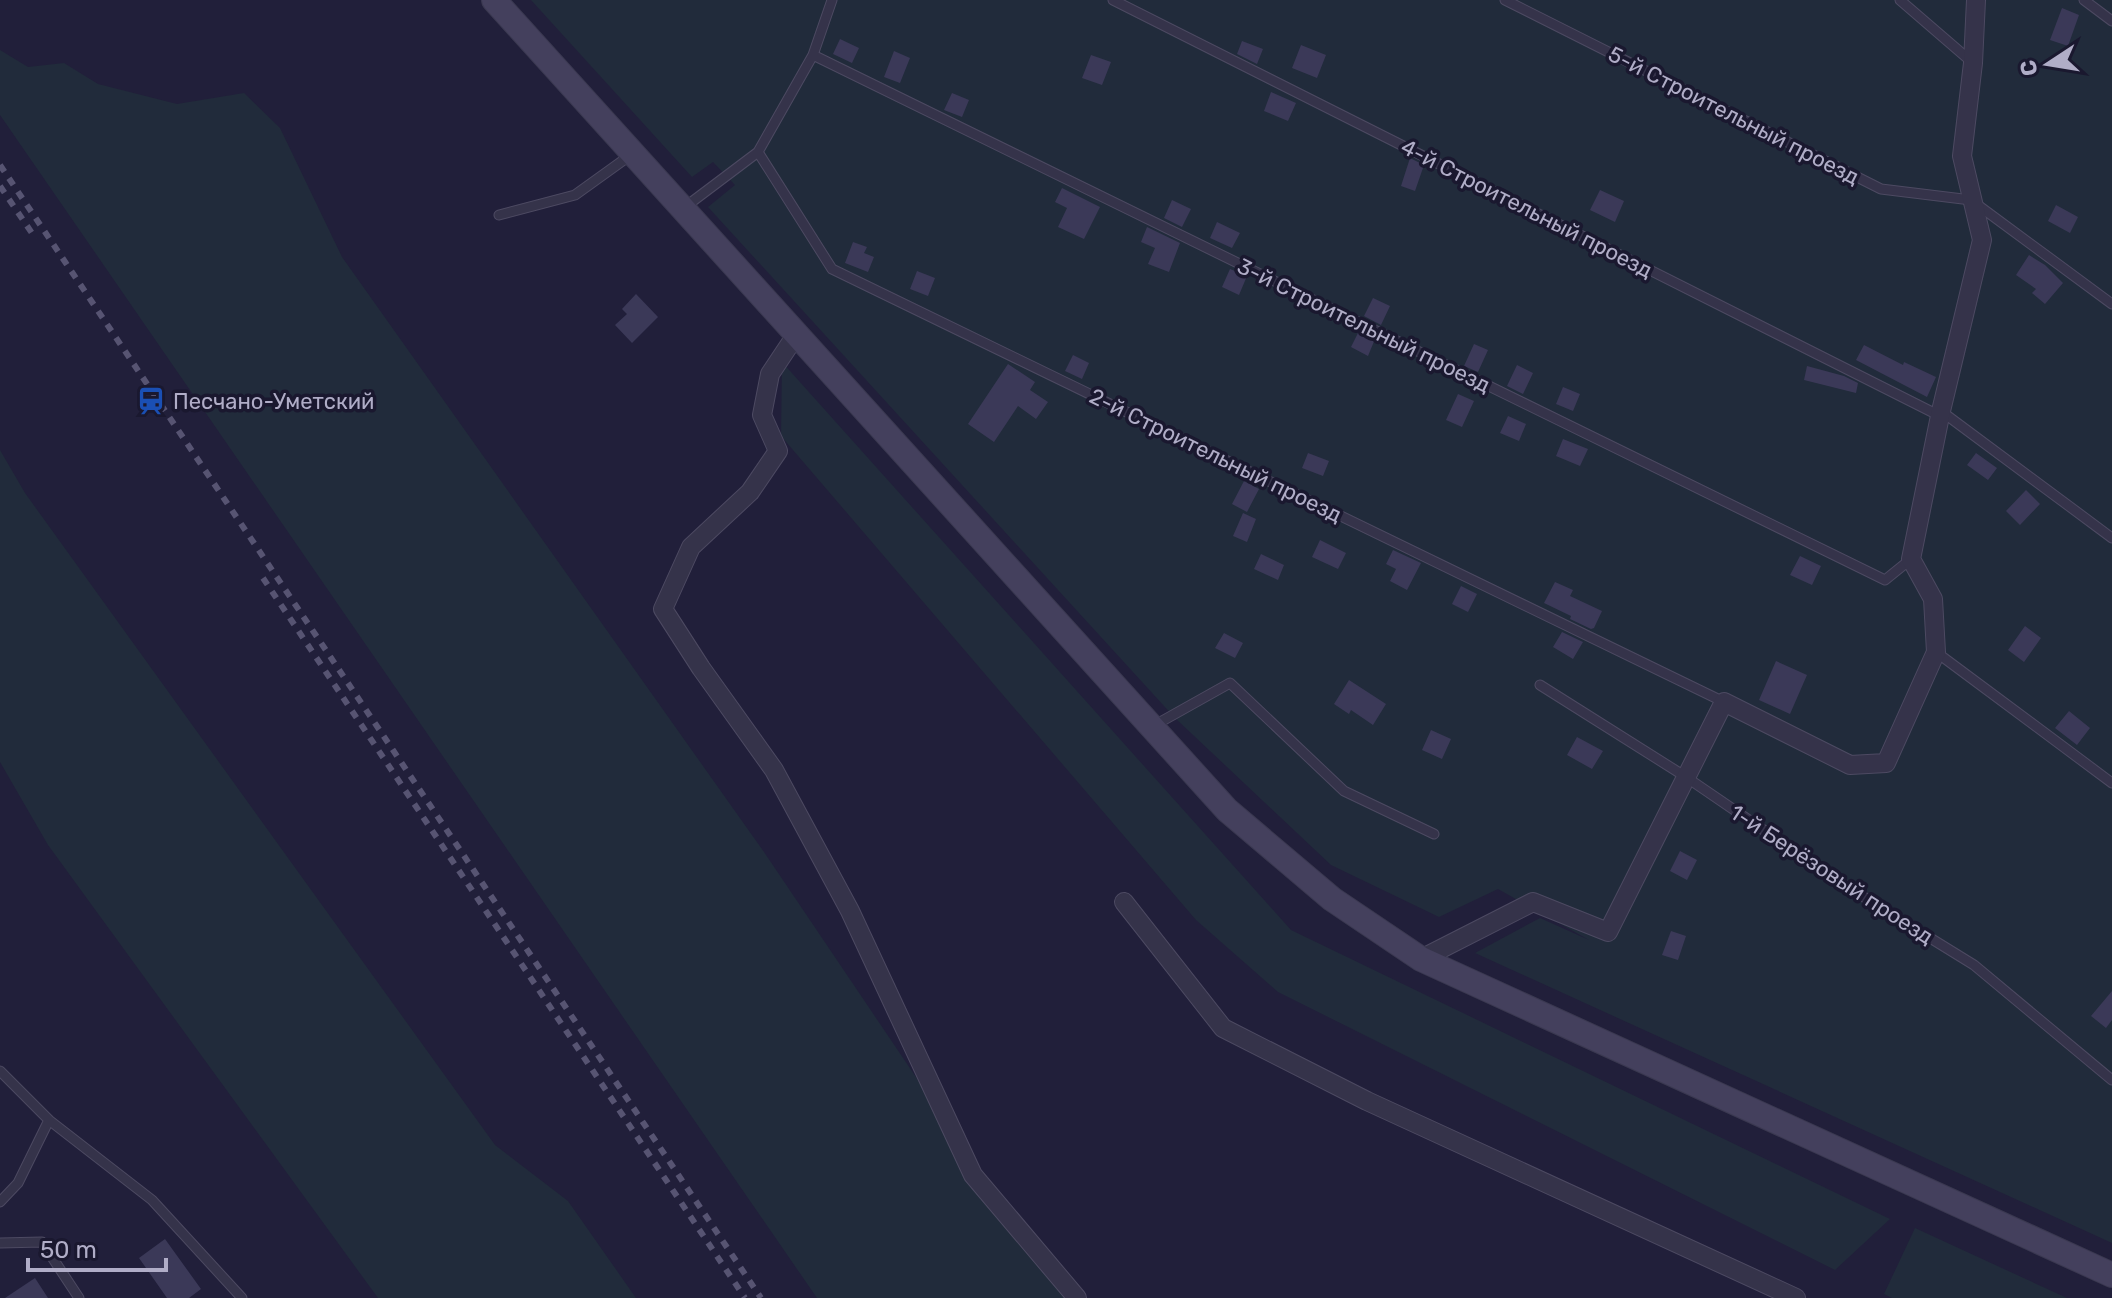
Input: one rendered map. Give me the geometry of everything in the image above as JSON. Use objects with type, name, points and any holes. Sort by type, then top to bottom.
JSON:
[{"type":"main road","points":[[494,0],[1227,810],[1332,899],[1421,959],[2112,1275]]},
{"type":"street","points":[[1421,959],[1533,902],[1608,932],[1724,702],[1850,765],[1886,763],[1936,652],[1933,599],[1911,559],[1941,413],[1982,240],[1962,156],[1973,63],[1976,0]]},
{"type":"street","points":[[796,335],[770,374],[762,415],[778,451],[750,492],[691,547],[663,609],[774,770],[850,911],[973,1175],[1077,1298]]},
{"type":"street","points":[[1124,902],[1223,1028],[1367,1101],[1796,1298]]},
{"type":"lane","points":[[682,209],[758,152],[813,55],[832,0]]},
{"type":"lane","name":"4-й Строительный проезд","points":[[1113,0],[1941,413],[2112,538]]},
{"type":"lane","name":"5-й Строительный проезд","points":[[1505,0],[1881,189],[1971,200]]},
{"type":"lane","points":[[1901,0],[1973,63]]},
{"type":"lane","points":[[2084,0],[2112,21]]},
{"type":"lane","name":"3-й Строительный проезд","points":[[813,55],[1885,580],[1911,559]]},
{"type":"lane","name":"2-й Строительный проезд","points":[[758,152],[832,269],[1724,702]]},
{"type":"lane","points":[[499,215],[575,195],[632,154]]},
{"type":"lane","points":[[1971,200],[2112,304]]},
{"type":"lane","points":[[1936,652],[2112,783]]},
{"type":"lane","points":[[1152,727],[1230,683],[1344,791],[1434,834]]},
{"type":"lane","name":"1-й Берёзовый проезд","points":[[1540,685],[1686,777],[1841,883],[1974,965],[2112,1080]]},
{"type":"lane","points":[[0,1071],[49,1120],[152,1200],[242,1298]]},
{"type":"lane","points":[[0,1202],[18,1183],[49,1120]]},
{"type":"lane","points":[[0,1243],[42,1242],[79,1298]]},
{"type":"shaded area","points":[[531,0],[2112,0],[2112,1243],[1475,953],[1540,918],[1589,940],[1498,889],[1439,917],[1331,865],[1175,718],[708,207],[735,185],[713,162],[692,177]]},
{"type":"shaded area","points":[[0,50],[28,67],[64,63],[98,84],[177,104],[244,93],[280,128],[342,257],[764,852],[1065,1298],[817,1298],[0,115]]},
{"type":"shaded area","points":[[782,362],[1291,930],[1890,1219],[1835,1270],[1278,992],[1196,920],[781,436]]},
{"type":"shaded area","points":[[0,450],[25,493],[495,1145],[568,1201],[636,1298],[378,1298],[48,845],[0,762]]},
{"type":"shaded area","points":[[1915,1228],[2067,1298],[1892,1298],[1884,1294]]},
{"type":"building","points":[[2062,8],[2079,15],[2068,46],[2050,40]]},
{"type":"building","points":[[840,39],[859,48],[852,63],[833,54]]},
{"type":"building","points":[[1242,41],[1263,49],[1257,64],[1237,54]]},
{"type":"building","points":[[1301,45],[1326,55],[1317,78],[1292,68]]},
{"type":"building","points":[[894,51],[910,58],[900,83],[884,77]]},
{"type":"building","points":[[1091,55],[1111,62],[1102,85],[1082,78]]},
{"type":"building","points":[[1271,92],[1296,103],[1288,121],[1264,111]]},
{"type":"building","points":[[952,93],[969,100],[962,117],[944,110]]},
{"type":"building","points":[[1410,158],[1424,165],[1415,191],[1401,186]]},
{"type":"building","points":[[1062,188],[1100,207],[1084,239],[1058,227],[1067,208],[1055,202]]},
{"type":"building","points":[[1600,190],[1624,201],[1615,222],[1590,210]]},
{"type":"building","points":[[1172,200],[1191,209],[1182,227],[1164,218]]},
{"type":"building","points":[[2056,205],[2078,217],[2070,233],[2048,221]]},
{"type":"building","points":[[1217,222],[1240,233],[1232,248],[1210,238]]},
{"type":"building","points":[[1147,227],[1180,243],[1169,272],[1148,264],[1155,248],[1141,242]]},
{"type":"building","points":[[853,242],[867,247],[864,253],[874,257],[868,272],[845,263]]},
{"type":"building","points":[[2029,255],[2045,265],[2063,283],[2045,304],[2032,293],[2036,289],[2016,275]]},
{"type":"building","points":[[1230,269],[1247,276],[1239,295],[1222,287]]},
{"type":"building","points":[[917,271],[935,278],[928,296],[910,289]]},
{"type":"building","points":[[636,294],[658,317],[632,343],[615,325],[627,314],[622,309]]},
{"type":"building","points":[[1373,298],[1390,306],[1381,325],[1364,316]]},
{"type":"building","points":[[1359,331],[1375,339],[1368,356],[1351,347]]},
{"type":"building","points":[[1474,344],[1488,350],[1478,372],[1464,366]]},
{"type":"building","points":[[1864,345],[1903,365],[1904,362],[1936,377],[1927,397],[1856,360]]},
{"type":"building","points":[[1073,355],[1089,363],[1082,379],[1065,371]]},
{"type":"building","points":[[1008,364],[1035,382],[1030,390],[1048,402],[1036,419],[1018,406],[994,442],[968,424]]},
{"type":"building","points":[[1517,365],[1533,373],[1523,394],[1507,386]]},
{"type":"building","points":[[1807,366],[1858,383],[1856,393],[1804,380]]},
{"type":"building","points":[[1563,387],[1580,394],[1573,411],[1556,404]]},
{"type":"building","points":[[1458,394],[1474,401],[1462,427],[1446,420]]},
{"type":"building","points":[[1508,416],[1526,424],[1519,441],[1500,433]]},
{"type":"building","points":[[1563,439],[1588,449],[1580,466],[1556,456]]},
{"type":"building","points":[[1308,453],[1329,461],[1323,476],[1302,468]]},
{"type":"building","points":[[1976,453],[1997,468],[1988,480],[1967,465]]},
{"type":"building","points":[[1244,481],[1259,489],[1247,512],[1232,504]]},
{"type":"building","points":[[2026,490],[2040,504],[2020,525],[2006,511]]},
{"type":"building","points":[[1243,513],[1256,519],[1247,542],[1233,536]]},
{"type":"building","points":[[1320,540],[1346,553],[1338,569],[1312,557]]},
{"type":"building","points":[[1393,550],[1421,563],[1407,590],[1390,581],[1396,569],[1386,564]]},
{"type":"building","points":[[1261,554],[1284,565],[1278,580],[1254,569]]},
{"type":"building","points":[[1800,556],[1821,566],[1812,585],[1790,575]]},
{"type":"building","points":[[1555,582],[1573,590],[1570,596],[1602,611],[1594,628],[1570,619],[1571,616],[1544,603]]},
{"type":"building","points":[[1461,586],[1477,594],[1468,612],[1452,604]]},
{"type":"building","points":[[2025,626],[2041,638],[2024,662],[2008,650]]},
{"type":"building","points":[[1562,632],[1583,642],[1573,659],[1553,647]]},
{"type":"building","points":[[1224,633],[1243,643],[1235,658],[1215,648]]},
{"type":"building","points":[[1776,661],[1807,675],[1790,714],[1759,700]]},
{"type":"building","points":[[1349,680],[1386,704],[1373,725],[1351,710],[1349,714],[1334,704]]},
{"type":"building","points":[[2069,711],[2090,728],[2077,745],[2055,728]]},
{"type":"building","points":[[1431,730],[1451,739],[1442,759],[1422,750]]},
{"type":"building","points":[[1577,737],[1603,751],[1592,769],[1567,755]]},
{"type":"building","points":[[1680,851],[1697,860],[1687,880],[1670,871]]},
{"type":"building","points":[[1671,931],[1686,936],[1678,960],[1662,955]]},
{"type":"building","points":[[2112,991],[2112,1020],[2106,1028],[2091,1016]]},
{"type":"building","points":[[165,1239],[201,1289],[189,1298],[167,1298],[139,1258]]},
{"type":"building","points":[[35,1278],[48,1298],[5,1298]]},
{"type":"railway","points":[[0,165],[761,1298]]},
{"type":"railway","points":[[0,186],[36,239]]},
{"type":"railway","points":[[263,578],[745,1298]]},
{"type":"place","name":"Песчано-Уметский","points":[[151,401]]}]
